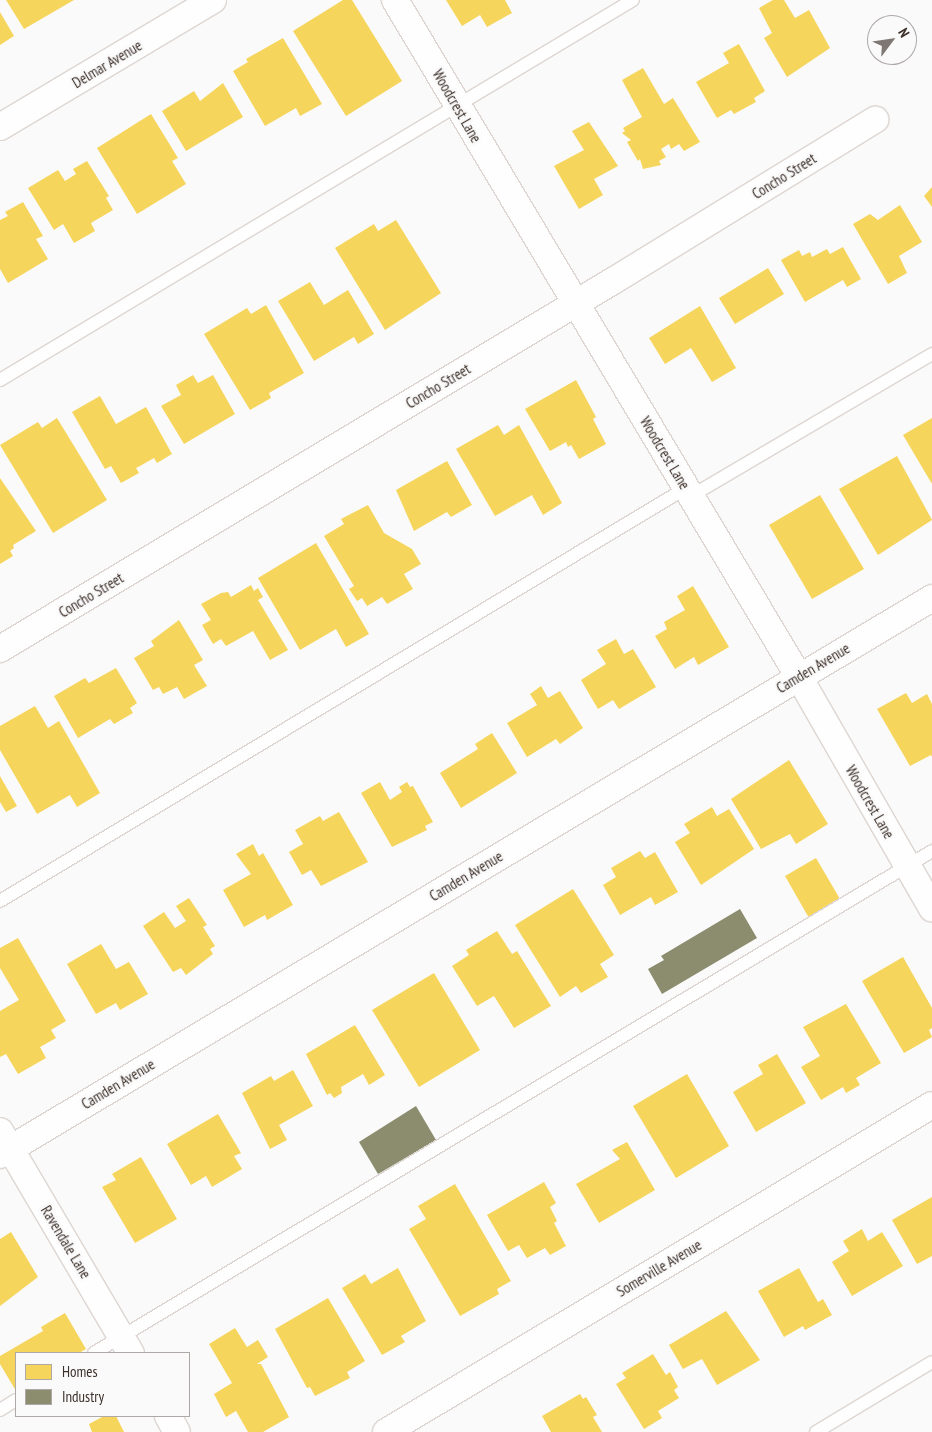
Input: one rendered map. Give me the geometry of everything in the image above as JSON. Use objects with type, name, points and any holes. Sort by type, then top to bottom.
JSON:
[{"type":"street","name":"Delmar Avenue","points":[[0,127],[213,0]]},
{"type":"street","name":"Woodcrest Lane","points":[[395,0],[574,305],[799,677],[932,908]]},
{"type":"street","name":"Concho Street","points":[[0,649],[574,305],[874,120]]},
{"type":"street","name":"Camden Avenue","points":[[3,1145],[932,598]]},
{"type":"street","name":"Somerville Avenue","points":[[386,1432],[932,1105]]},
{"type":"street","name":"Ravendale Lane","points":[[3,1145],[126,1345]]},
{"type":"street","points":[[169,1417],[177,1432]]},
{"type":"lane","points":[[0,380],[633,0]]},
{"type":"lane","points":[[0,901],[688,492],[932,354]]},
{"type":"lane","points":[[98,1352],[126,1345],[932,851]]},
{"type":"lane","points":[[816,1432],[932,1362]]},
{"type":"lane","points":[[0,1410],[15,1401]]},
{"type":"building: Homes","points":[[6,0],[74,0],[24,29]]},
{"type":"building: Homes","points":[[343,0],[352,0],[402,81],[346,116],[293,31]]},
{"type":"building: Homes","points":[[446,0],[505,0],[512,13],[487,27],[480,15],[462,26]]},
{"type":"building: Homes","points":[[773,0],[784,0],[795,18],[809,10],[830,48],[787,77],[764,38],[772,33],[759,8]]},
{"type":"building: Homes","points":[[0,12],[14,36],[0,45]]},
{"type":"building: Homes","points":[[283,38],[322,104],[300,116],[296,108],[265,126],[233,71],[248,62],[246,59]]},
{"type":"building: Homes","points":[[739,44],[765,91],[754,98],[756,102],[734,114],[731,110],[717,118],[696,82],[729,63],[723,53]]},
{"type":"building: Homes","points":[[643,68],[664,104],[673,98],[700,142],[684,151],[679,144],[671,149],[669,144],[661,149],[666,157],[659,161],[661,165],[643,169],[640,159],[638,161],[627,142],[631,140],[622,133],[625,131],[623,128],[642,117],[622,80]]},
{"type":"building: Homes","points":[[223,83],[243,117],[186,151],[162,111],[194,91],[200,101]]},
{"type":"building: Homes","points":[[151,114],[178,158],[172,161],[186,184],[137,214],[97,148]]},
{"type":"building: Homes","points":[[589,122],[618,166],[594,179],[603,195],[579,209],[554,166],[584,150],[572,131]]},
{"type":"building: Homes","points":[[87,161],[109,196],[106,198],[113,210],[91,223],[95,231],[74,243],[63,224],[54,230],[28,188],[58,170],[65,181],[76,174],[73,169]]},
{"type":"building: Homes","points":[[932,187],[932,207],[924,196]]},
{"type":"building: Homes","points":[[23,202],[43,236],[36,239],[48,259],[8,283],[0,269],[0,220],[8,216],[5,212]]},
{"type":"building: Homes","points":[[900,205],[922,242],[899,256],[907,273],[888,284],[853,224],[870,214],[878,220]]},
{"type":"building: Homes","points":[[396,220],[441,293],[385,330],[335,248],[374,224],[378,231]]},
{"type":"building: Homes","points":[[843,247],[861,279],[847,287],[843,280],[805,302],[781,260],[799,250],[802,256],[810,252],[812,257],[827,249],[830,254]]},
{"type":"building: Homes","points":[[768,268],[784,294],[735,324],[719,298]]},
{"type":"building: Homes","points":[[310,282],[324,305],[348,290],[374,334],[358,344],[354,337],[314,361],[278,301]]},
{"type":"building: Homes","points":[[266,305],[304,373],[269,393],[271,398],[250,410],[204,334],[247,308],[251,314]]},
{"type":"building: Homes","points":[[700,306],[736,368],[712,382],[691,348],[665,364],[649,338]]},
{"type":"building: Homes","points":[[193,375],[198,383],[213,375],[235,414],[184,444],[161,406],[181,395],[176,385]]},
{"type":"building: Homes","points":[[576,380],[596,417],[593,419],[606,444],[579,459],[571,445],[568,447],[566,442],[550,451],[525,409]]},
{"type":"building: Homes","points":[[100,396],[116,424],[146,407],[172,454],[157,463],[154,458],[136,468],[139,473],[121,483],[111,466],[105,469],[72,412]]},
{"type":"building: Homes","points":[[57,418],[107,500],[53,533],[0,445],[38,422],[42,428]]},
{"type":"building: Homes","points":[[932,418],[932,484],[903,435]]},
{"type":"building: Homes","points":[[498,425],[504,435],[519,425],[562,503],[543,515],[532,495],[495,516],[456,449]]},
{"type":"building: Homes","points":[[897,456],[932,520],[878,555],[839,489]]},
{"type":"building: Homes","points":[[447,461],[472,505],[451,517],[447,512],[414,531],[396,490]]},
{"type":"building: Homes","points":[[0,478],[36,531],[13,545],[14,548],[10,551],[13,556],[0,564]]},
{"type":"building: Homes","points":[[820,495],[864,569],[812,599],[769,525]]},
{"type":"building: Homes","points":[[368,505],[384,533],[412,549],[421,564],[404,574],[413,589],[387,604],[382,597],[367,606],[362,598],[357,601],[349,589],[354,586],[324,536],[344,524],[341,519]]},
{"type":"building: Homes","points":[[316,543],[369,634],[346,647],[336,629],[300,650],[258,578]]},
{"type":"building: Homes","points":[[251,585],[254,591],[258,588],[263,597],[258,600],[288,650],[270,660],[253,631],[226,646],[221,639],[213,644],[202,625],[211,620],[201,604],[221,593],[228,592],[231,597]]},
{"type":"building: Homes","points":[[693,586],[729,647],[698,665],[694,657],[675,669],[655,636],[667,629],[664,622],[685,610],[677,596]]},
{"type":"building: Homes","points":[[179,620],[203,660],[194,665],[207,686],[184,699],[177,687],[163,694],[159,687],[153,690],[134,658],[154,646],[151,641]]},
{"type":"building: Homes","points":[[616,639],[624,654],[633,649],[656,687],[619,709],[613,700],[598,709],[581,680],[606,664],[597,650]]},
{"type":"building: Homes","points":[[116,668],[137,703],[130,708],[133,713],[114,724],[110,719],[78,738],[54,696],[85,678],[89,683]]},
{"type":"building: Homes","points":[[541,686],[548,698],[560,691],[583,728],[560,744],[556,739],[527,757],[507,723],[537,705],[530,694]]},
{"type":"building: Homes","points":[[906,693],[912,703],[927,694],[932,704],[932,757],[931,755],[910,766],[877,709]]},
{"type":"building: Homes","points":[[35,706],[48,728],[59,721],[100,793],[77,807],[70,795],[37,814],[0,750],[0,726]]},
{"type":"building: Homes","points":[[492,733],[517,773],[461,808],[440,773],[478,749],[475,744]]},
{"type":"building: Homes","points":[[789,760],[828,824],[796,844],[790,834],[761,849],[731,799]]},
{"type":"building: Homes","points":[[0,776],[17,806],[6,812],[0,802]]},
{"type":"building: Homes","points":[[380,782],[390,800],[402,792],[399,787],[407,782],[410,787],[413,786],[433,822],[425,826],[427,830],[392,847],[361,793]]},
{"type":"building: Homes","points":[[712,807],[717,816],[729,809],[754,849],[701,885],[675,842],[690,833],[684,824]]},
{"type":"building: Homes","points":[[339,812],[368,862],[321,886],[311,870],[302,875],[289,852],[303,844],[295,830],[320,816],[323,821]]},
{"type":"building: Homes","points":[[253,844],[259,856],[263,853],[293,905],[267,920],[265,915],[244,927],[223,890],[251,874],[236,854]]},
{"type":"building: Homes","points":[[640,851],[645,858],[655,852],[678,892],[655,905],[651,897],[620,915],[603,885],[616,877],[611,868]]},
{"type":"building: Homes","points":[[816,858],[840,899],[809,918],[785,876]]},
{"type":"building: Homes","points":[[573,889],[614,955],[600,964],[608,977],[581,993],[576,986],[560,997],[515,925]]},
{"type":"building: Homes","points":[[189,898],[207,925],[203,927],[215,946],[210,949],[213,954],[186,975],[181,968],[173,972],[143,926],[164,912],[175,928],[186,921],[176,906]]},
{"type":"building: Homes","points":[[497,931],[512,954],[517,951],[551,1006],[514,1028],[494,996],[477,1006],[452,966],[469,955],[466,950]]},
{"type":"building: Homes","points":[[18,938],[66,1021],[51,1030],[56,1038],[40,1047],[46,1058],[18,1074],[6,1054],[0,1057],[0,1011],[19,1000],[0,968],[0,948]]},
{"type":"building: Homes","points":[[101,944],[116,969],[129,962],[148,994],[120,1010],[116,1003],[96,1014],[67,964]]},
{"type":"building: Homes","points":[[903,957],[932,1008],[932,1028],[929,1030],[932,1037],[904,1053],[862,981]]},
{"type":"building: Homes","points":[[434,973],[480,1050],[419,1087],[372,1010]]},
{"type":"building: Homes","points":[[846,1004],[881,1063],[856,1078],[860,1085],[846,1093],[843,1087],[821,1100],[801,1067],[820,1056],[803,1027]]},
{"type":"building: Homes","points":[[355,1025],[385,1075],[369,1085],[363,1074],[341,1087],[342,1093],[334,1098],[330,1093],[327,1095],[306,1054]]},
{"type":"building: Homes","points":[[777,1054],[806,1103],[756,1132],[733,1092],[763,1074],[758,1065]]},
{"type":"building: Homes","points":[[293,1070],[313,1106],[279,1125],[287,1140],[270,1149],[242,1093],[271,1076],[274,1081]]},
{"type":"building: Homes","points":[[687,1074],[729,1146],[676,1178],[633,1106]]},
{"type":"building: Homes","points":[[218,1114],[241,1153],[234,1156],[242,1169],[212,1187],[206,1176],[191,1185],[167,1144]]},
{"type":"building: Homes","points":[[627,1142],[655,1190],[599,1223],[576,1184],[620,1159],[612,1150]]},
{"type":"building: Homes","points":[[141,1157],[177,1219],[135,1243],[102,1187],[116,1180],[112,1174]]},
{"type":"building: Homes","points":[[544,1182],[556,1203],[550,1207],[557,1221],[554,1223],[566,1246],[550,1255],[545,1248],[527,1258],[519,1245],[508,1251],[487,1215]]},
{"type":"building: Homes","points":[[455,1184],[511,1281],[497,1289],[499,1294],[460,1316],[409,1229],[426,1219],[418,1206]]},
{"type":"building: Homes","points":[[932,1197],[932,1256],[917,1264],[892,1220]]},
{"type":"building: Homes","points":[[862,1229],[868,1241],[882,1232],[903,1266],[852,1296],[832,1262],[849,1251],[843,1241]]},
{"type":"building: Homes","points":[[11,1232],[38,1277],[0,1306],[0,1239]]},
{"type":"building: Homes","points":[[398,1268],[426,1321],[401,1336],[405,1342],[382,1355],[342,1288],[365,1274],[371,1284]]},
{"type":"building: Homes","points":[[799,1268],[818,1302],[823,1299],[832,1315],[805,1330],[803,1326],[784,1337],[758,1291]]},
{"type":"building: Homes","points":[[328,1298],[365,1361],[347,1372],[350,1378],[315,1396],[310,1387],[307,1388],[275,1329]]},
{"type":"building: Homes","points":[[726,1311],[760,1360],[717,1385],[702,1359],[683,1369],[669,1345]]},
{"type":"building: Homes","points":[[65,1313],[86,1349],[81,1352],[15,1352],[15,1389],[0,1364],[0,1356],[43,1331],[41,1327]]},
{"type":"building: Homes","points":[[235,1328],[247,1347],[258,1340],[268,1357],[257,1364],[261,1364],[289,1417],[263,1432],[248,1432],[236,1411],[226,1417],[214,1394],[232,1383],[209,1344]]},
{"type":"building: Homes","points":[[653,1354],[666,1375],[670,1372],[678,1387],[674,1390],[679,1398],[658,1411],[662,1418],[644,1429],[616,1384],[626,1378],[622,1373]]},
{"type":"building: Homes","points":[[580,1394],[583,1399],[586,1397],[597,1415],[593,1417],[602,1432],[551,1432],[542,1416]]},
{"type":"building: Homes","points":[[102,1417],[116,1417],[124,1432],[92,1432],[89,1424]]},
{"type":"building: Industry","points":[[740,909],[757,938],[662,994],[648,969],[664,960],[661,956]]},
{"type":"building: Industry","points":[[416,1106],[436,1140],[378,1174],[359,1142]]}]
